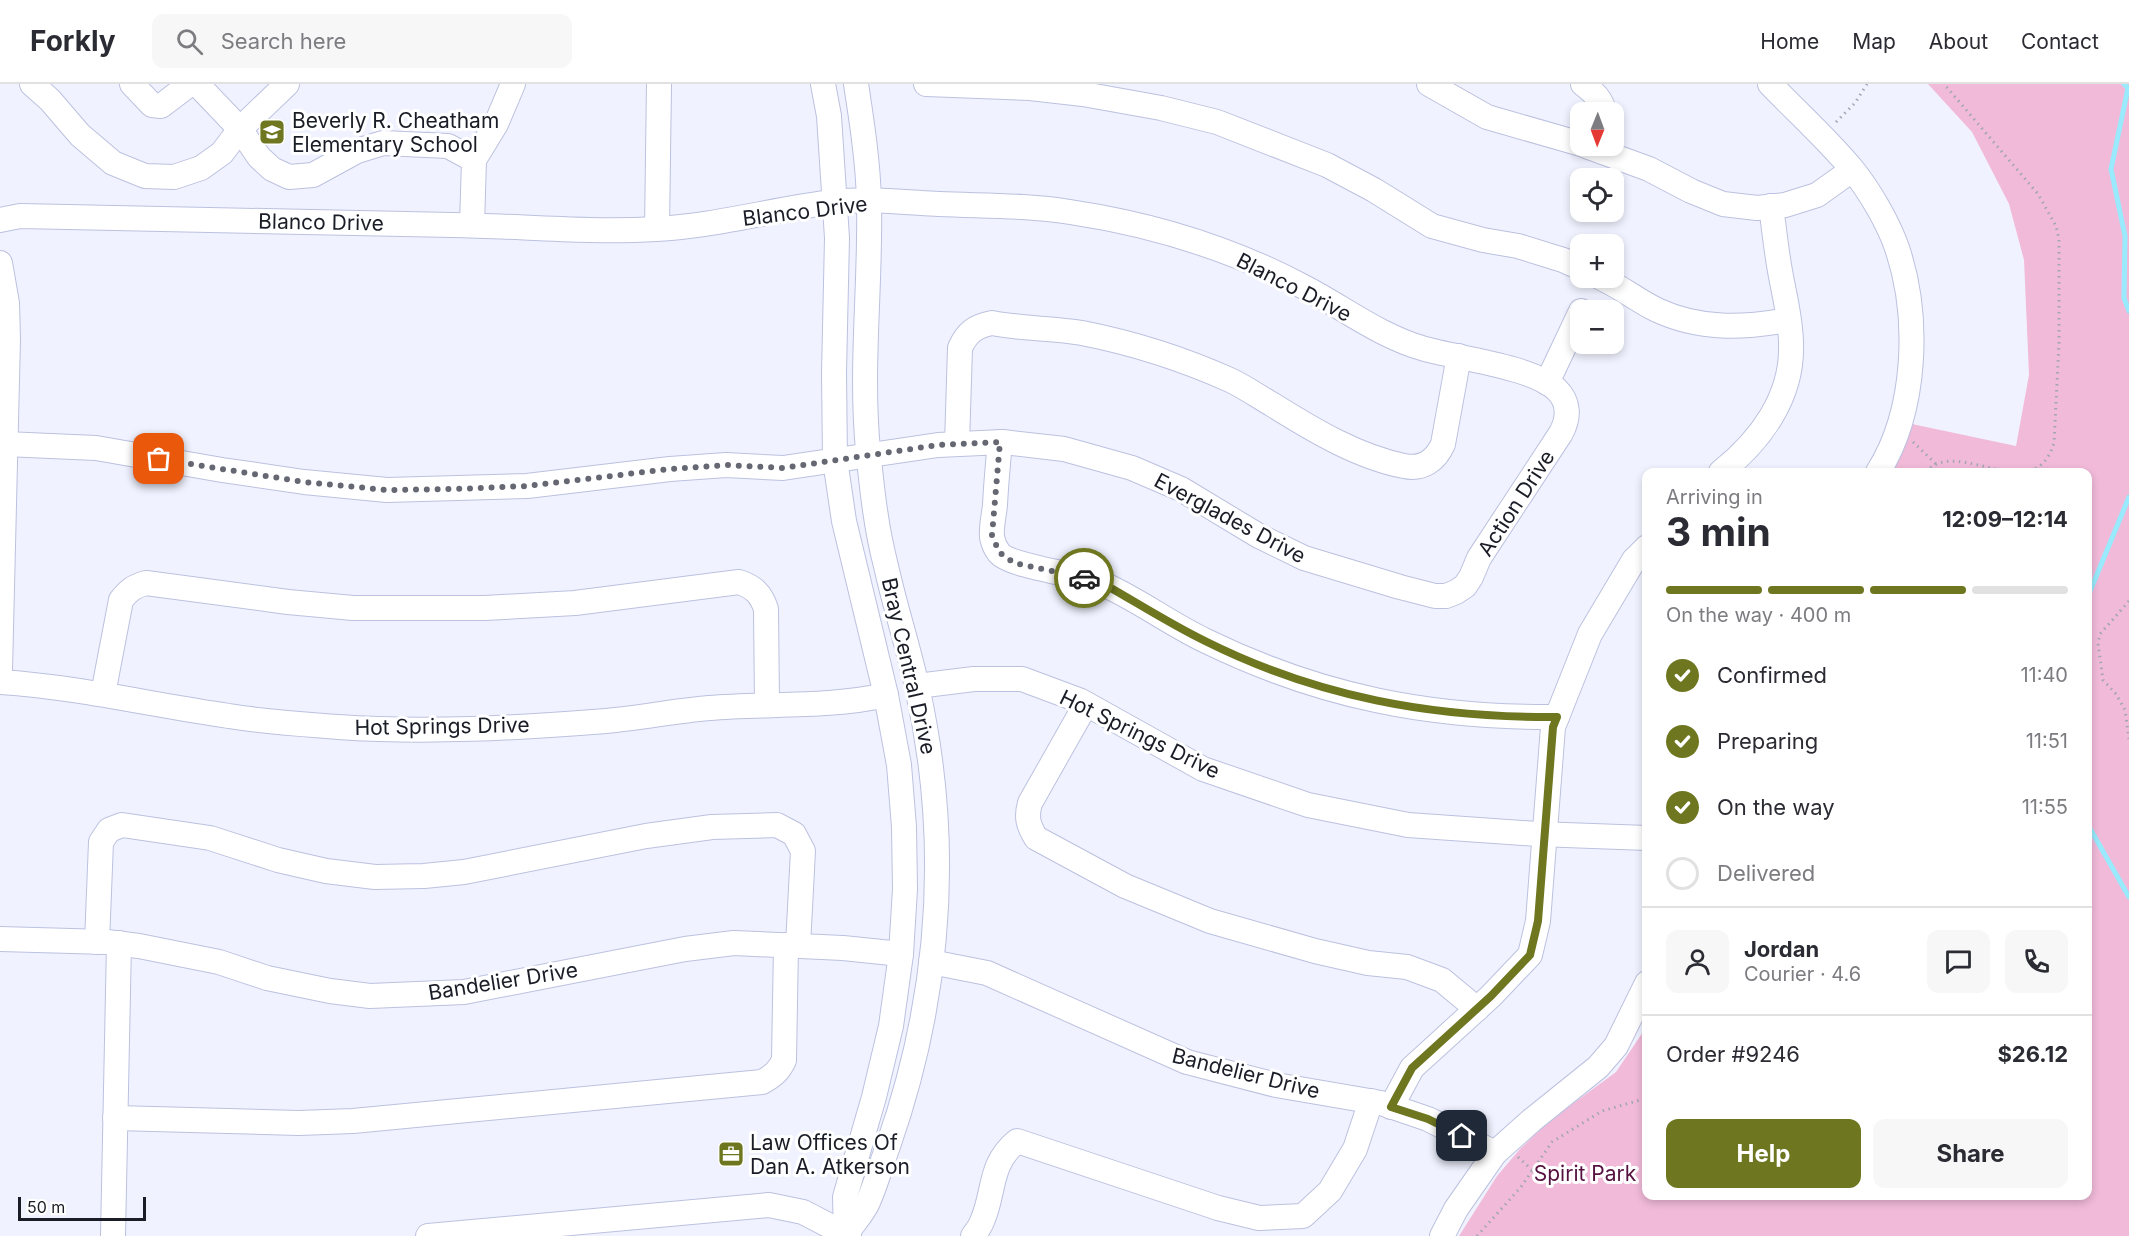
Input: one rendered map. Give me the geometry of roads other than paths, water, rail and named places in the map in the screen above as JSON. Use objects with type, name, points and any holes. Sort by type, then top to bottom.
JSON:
[{"type":"street","points":[[32,84],[50,100],[80,135],[113,163],[145,176],[174,177],[201,168],[222,153],[240,129],[287,84]]},
{"type":"street","points":[[132,84],[152,105],[161,106],[190,84]]},
{"type":"street","points":[[197,84],[240,129],[259,157],[272,169],[289,177],[313,175],[357,150],[383,143],[448,146],[474,160]]},
{"type":"street","points":[[472,225],[474,160],[496,124],[513,84]]},
{"type":"street","points":[[657,229],[659,84]]},
{"type":"street","name":"Bray Central Drive","points":[[823,84],[830,116],[836,202],[835,460],[844,521],[886,695],[898,765],[904,826],[905,889],[901,954],[891,1026],[874,1097],[845,1197],[847,1235]]},
{"type":"street","name":"Bray Central Drive","points":[[847,1235],[867,1205],[904,1099],[921,1031],[938,892],[938,824],[930,756],[917,686],[885,564],[875,510],[869,455],[865,413],[869,201],[865,143],[856,84]]},
{"type":"street","points":[[926,84],[1030,88],[1083,94],[1161,108],[1217,122],[1327,165],[1374,190],[1432,226],[1472,238],[1518,246],[1570,263]]},
{"type":"street","points":[[1429,84],[1486,117],[1570,140]]},
{"type":"street","points":[[1583,84],[1602,102]]},
{"type":"street","points":[[1770,84],[1852,170],[1890,231],[1897,249],[1906,289],[1911,356],[1907,388],[1896,438],[1880,468]]},
{"type":"street","points":[[1616,156],[1723,204],[1757,208],[1785,205],[1817,195],[1852,170]]},
{"type":"street","name":"Blanco Drive","points":[[0,220],[20,216],[472,225],[568,230],[657,229],[740,219],[836,202],[869,201],[1068,211],[1154,229],[1208,245],[1262,266],[1306,288],[1369,326],[1399,341],[1532,376],[1560,392],[1566,406]]},
{"type":"street","points":[[1726,468],[1739,458],[1771,419],[1782,398],[1789,373],[1791,344],[1771,207]]},
{"type":"street","points":[[0,262],[8,315],[0,670]]},
{"type":"street","points":[[1617,288],[1658,310],[1697,324],[1753,327],[1788,320]]},
{"type":"street","points":[[957,444],[960,348],[972,330],[992,323],[1082,333],[1157,353],[1198,367],[1233,382],[1355,451],[1412,468],[1432,461],[1443,444],[1459,356]]},
{"type":"street","points":[[1547,383],[1570,334]]},
{"type":"street","name":"Action Drive","points":[[1452,594],[1465,586],[1479,558],[1562,434],[1568,412],[1566,406]]},
{"type":"street","points":[[1000,442],[992,535],[999,552],[1014,563],[1065,572],[1102,583],[1203,640],[1239,657],[1291,678],[1354,696],[1427,710],[1502,717],[1557,717]]},
{"type":"street","name":"Everglades Drive","points":[[5,444],[96,448],[292,481],[387,490],[527,486],[670,469],[726,465],[783,468],[938,445],[1000,442],[1064,449],[1132,468],[1181,489],[1259,536],[1304,558],[1436,596],[1452,594]]},
{"type":"street","points":[[973,1236],[983,1220],[996,1168],[1006,1150],[1017,1142],[1218,1208],[1259,1218],[1303,1215],[1330,1191],[1381,1104],[1412,1068],[1477,1009],[1530,955],[1538,921],[1553,727],[1590,634],[1634,560],[1642,552]]},
{"type":"street","points":[[103,694],[121,600],[136,586],[146,583],[288,602],[353,608],[485,608],[575,603],[739,582],[757,591],[766,609],[767,704]]},
{"type":"street","name":"Hot Springs Drive","points":[[917,686],[974,679],[1022,680],[1086,704],[1203,769],[1308,805],[1408,825],[1642,838]]},
{"type":"street","name":"Hot Springs Drive","points":[[0,682],[103,694],[253,719],[340,727],[408,729],[484,728],[608,721],[679,710],[857,701],[886,695]]},
{"type":"street","points":[[1086,704],[1030,803],[1027,814],[1029,827],[1036,838],[1125,886],[1210,921],[1315,951],[1368,963],[1407,967],[1442,980],[1477,1009]]},
{"type":"street","points":[[113,1236],[114,1118],[108,943],[101,842],[109,830],[122,825],[210,838],[278,860],[326,871],[375,877],[464,872],[646,836],[712,827],[777,825],[794,834],[803,851],[792,945],[784,1060],[772,1077],[762,1082],[299,1123],[114,1118]]},
{"type":"street","name":"Bandelier Drive","points":[[0,939],[108,943],[178,952],[219,962],[277,981],[370,996],[465,992],[695,948],[734,943],[792,945],[901,954]]},
{"type":"street","name":"Bandelier Drive","points":[[931,962],[987,973],[1187,1062],[1276,1084],[1381,1104],[1428,1119],[1495,1154]]},
{"type":"street","points":[[1442,1236],[1456,1209],[1495,1154],[1532,1120],[1598,1067],[1616,1046],[1642,994]]},
{"type":"street","points":[[428,1236],[769,1204],[803,1212],[847,1235]]},
{"type":"waterway","points":[[2124,84],[2128,88],[2111,169],[2125,236],[2124,298],[2129,311]]},
{"type":"waterway","points":[[2092,586],[2129,497]]},
{"type":"waterway","points":[[2092,832],[2129,897]]},
{"type":"place","name":"Beverly R. Cheatham Elementary School","points":[[272,132]]},
{"type":"place","name":"Law Offices Of Dan A. Atkerson","points":[[731,1154]]},
{"type":"park label","name":"Spirit Park","points":[[1585,1173]]}]
